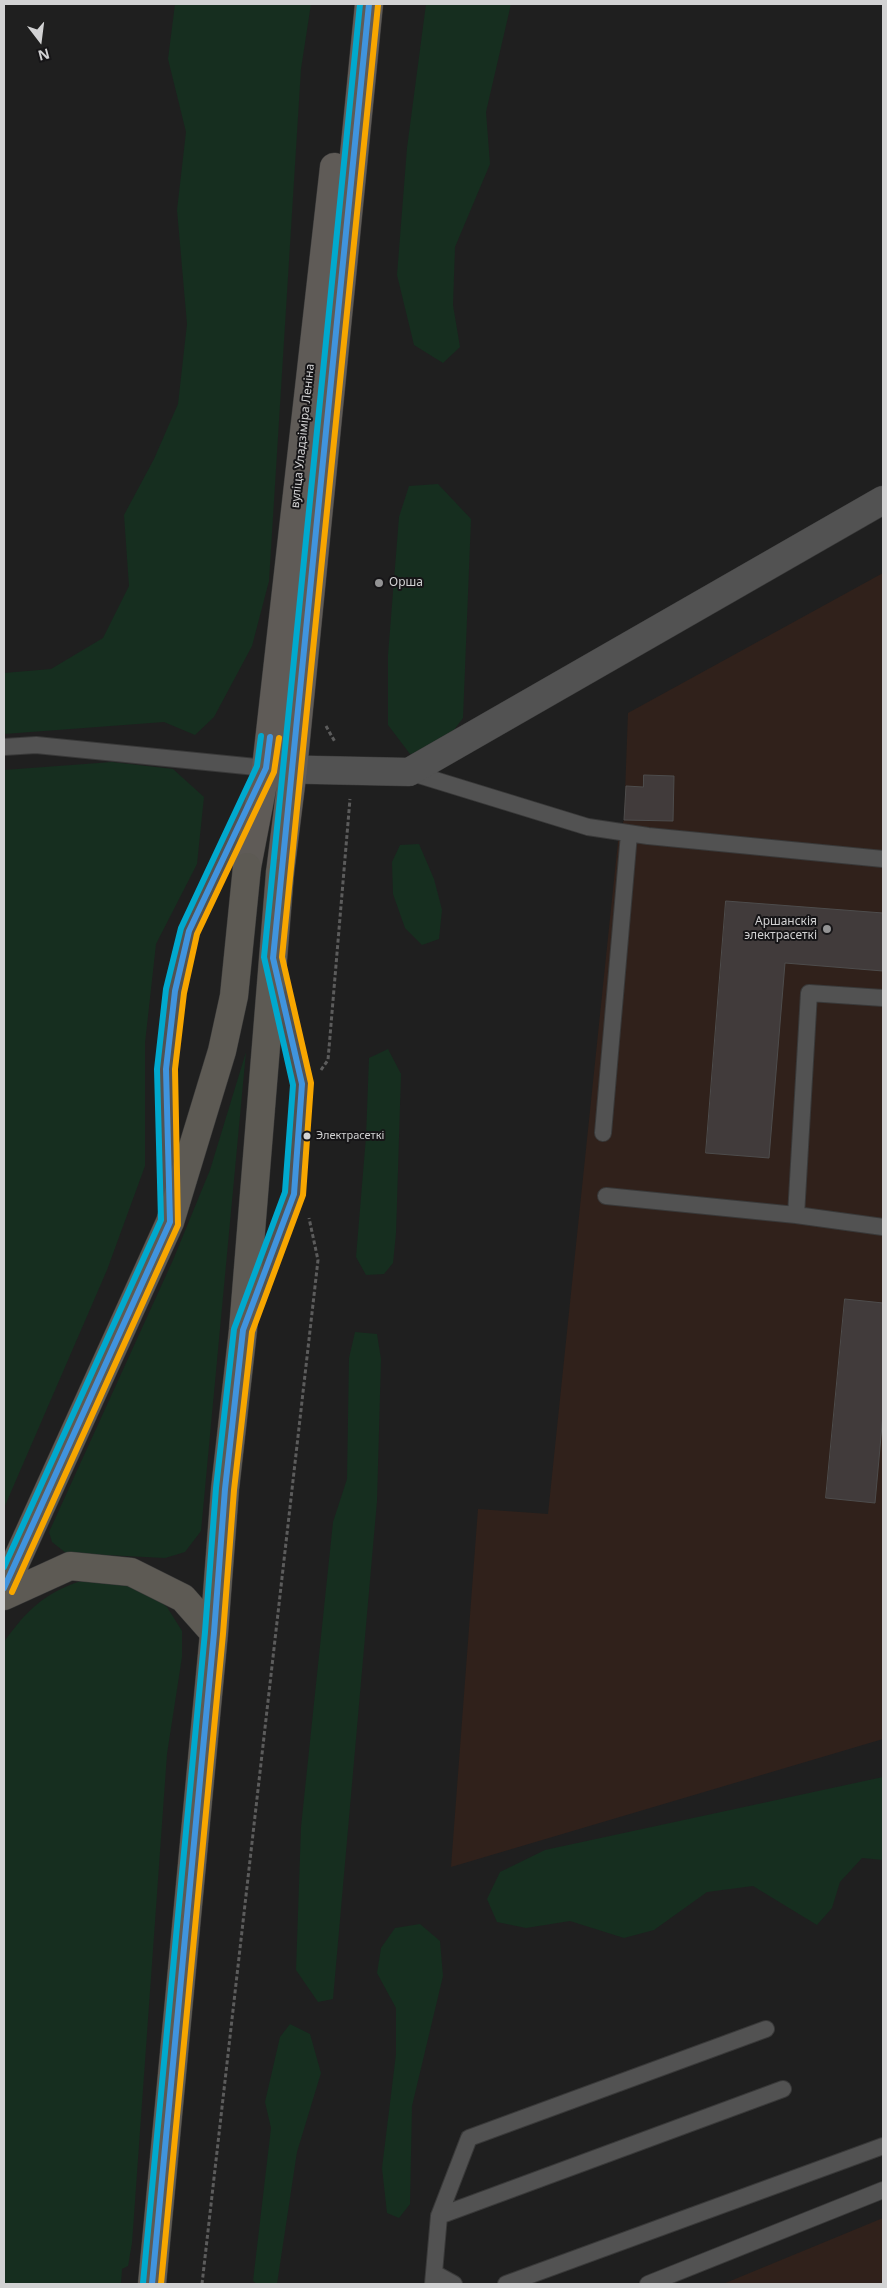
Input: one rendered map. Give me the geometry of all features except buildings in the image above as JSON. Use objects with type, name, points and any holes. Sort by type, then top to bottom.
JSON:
[{"type":"highway","points":[[4,1588],[170,1222],[222,1051],[234,996],[247,868]]},
{"type":"highway","points":[[152,2284],[214,1633],[224,1489],[243,1330],[280,873]]},
{"type":"highway","points":[[4,1596],[70,1566],[132,1572],[183,1598],[214,1633]]},
{"type":"main road","name":"вуліца Уладзіміра Леніна","points":[[247,868],[266,768],[352,4]]},
{"type":"main road","name":"вуліца Уладзіміра Леніна","points":[[280,873],[293,769],[369,4]]},
{"type":"street","points":[[266,768],[409,772],[883,500]]},
{"type":"lane","points":[[4,747],[36,745],[266,768],[189,930],[175,991],[166,1069],[170,1222]]},
{"type":"lane","points":[[409,772],[588,827],[629,834],[883,860]]},
{"type":"lane","points":[[603,1133],[629,834]]},
{"type":"lane","points":[[243,1330],[294,1194],[299,1137],[302,1084],[273,958]]},
{"type":"lane","points":[[796,1215],[809,993],[883,998]]},
{"type":"lane","points":[[606,1196],[796,1215],[883,1227]]},
{"type":"lane","points":[[454,2284],[433,2279],[439,2216],[469,2138],[766,2029]]},
{"type":"lane","points":[[439,2216],[783,2089]]},
{"type":"lane","points":[[506,2284],[883,2146]]},
{"type":"lane","points":[[648,2284],[883,2190]]},
{"type":"path","points":[[320,1072],[328,1060],[352,771]]},
{"type":"path","points":[[202,2284],[318,1260],[308,1214]]},
{"type":"shaded area","name":"Аршанскія электрасеткі","points":[[883,573],[883,1739],[451,1867],[478,1509],[548,1514],[619,832],[624,820],[628,713]]},
{"type":"shaded area","points":[[883,2218],[883,2284],[723,2284]]},
{"type":"green space","points":[[175,4],[311,4],[301,69],[269,581],[252,646],[214,717],[195,735],[164,722],[4,734],[4,673],[51,669],[103,638],[129,586],[124,515],[154,459],[178,404],[187,324],[177,210],[186,132],[168,59]]},
{"type":"green space","points":[[426,4],[511,4],[486,112],[490,164],[455,247],[453,305],[460,347],[443,363],[414,345],[397,275],[407,148]]},
{"type":"green space","points":[[438,484],[471,519],[463,718],[439,750],[410,754],[388,725],[388,655],[399,517],[409,486]]},
{"type":"green space","points":[[112,762],[173,769],[204,797],[197,864],[156,944],[145,1043],[145,1166],[107,1270],[4,1508],[4,770]]},
{"type":"green space","points":[[419,844],[434,879],[442,910],[439,939],[422,945],[405,928],[393,894],[392,862],[400,845]]},
{"type":"green space","points":[[388,1049],[401,1074],[396,1233],[393,1263],[384,1274],[366,1275],[356,1257],[366,1137],[369,1058]]},
{"type":"green space","points":[[246,1052],[201,1531],[185,1552],[165,1558],[66,1553],[52,1542],[49,1532],[173,1260],[210,1170]]},
{"type":"green space","points":[[355,1332],[377,1334],[381,1359],[377,1501],[333,1999],[318,2002],[296,1970],[301,1827],[333,1522],[347,1479],[349,1358]]},
{"type":"green space","points":[[81,1581],[109,1581],[142,1587],[167,1607],[182,1631],[182,1657],[167,1754],[132,2243],[128,2266],[122,2269],[121,2284],[4,2284],[4,1642],[20,1621],[37,1604],[56,1591]]},
{"type":"green space","points":[[883,1777],[883,1860],[862,1858],[840,1882],[832,1908],[817,1925],[753,1886],[707,1892],[654,1930],[624,1938],[570,1921],[526,1928],[497,1922],[487,1899],[500,1872],[545,1850]]},
{"type":"green space","points":[[420,1924],[440,1941],[443,1976],[412,2106],[410,2204],[399,2218],[387,2213],[382,2168],[396,2054],[396,2008],[377,1973],[381,1948],[395,1928]]},
{"type":"green space","points":[[290,2024],[310,2034],[321,2073],[297,2152],[277,2284],[257,2284],[253,2281],[271,2128],[265,2102],[280,2037]]},
{"type":"transit line","points":[[143,2283],[205,1632],[216,1488],[234,1329],[285,1192],[293,1085],[264,957],[360,4]]},
{"type":"transit line","points":[[152,2284],[214,1633],[225,1489],[243,1330],[294,1194],[302,1084],[273,958],[369,4]]},
{"type":"transit line","points":[[161,2284],[223,1634],[234,1490],[252,1332],[303,1195],[311,1083],[282,957],[378,5]]},
{"type":"transit line","points":[[4,1567],[161,1220],[157,1069],[166,989],[181,928],[257,766],[261,736]]},
{"type":"transit line","points":[[4,1588],[170,1222],[166,1069],[175,991],[189,931],[266,768],[270,737]]},
{"type":"transit line","points":[[12,1592],[178,1225],[175,1069],[184,993],[197,934],[274,772],[279,738]]},
{"type":"place","name":"Орша","points":[[379,583]]},
{"type":"place","name":"Аршанскія электрасеткі","points":[[827,929]]},
{"type":"place","name":"Электрасеткі","points":[[307,1136]]}]
